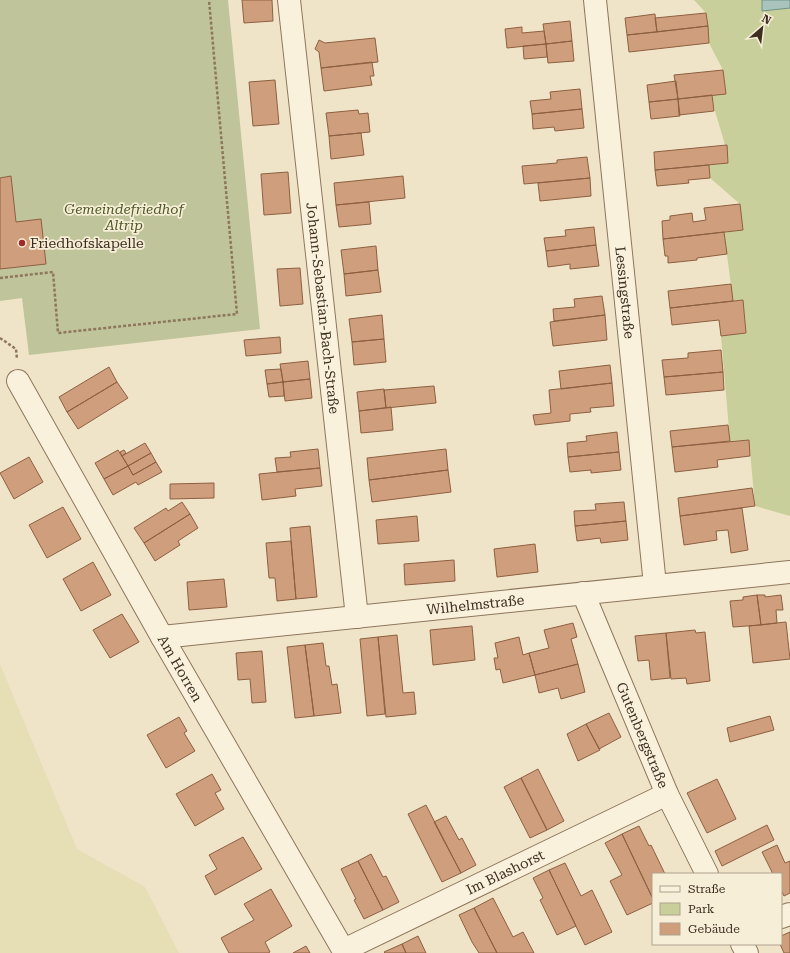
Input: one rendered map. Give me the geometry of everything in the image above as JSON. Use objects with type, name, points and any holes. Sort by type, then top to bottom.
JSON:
[{"type":"street","name":"Johann-Sebastian-Bach-Straße","points":[[289,0],[357,616]]},
{"type":"street","name":"Lessingstraße","points":[[595,0],[655,585]]},
{"type":"street","name":"Am Horren","points":[[18,381],[162,637],[344,952]]},
{"type":"street","name":"Wilhelmstraße","points":[[162,637],[790,572]]},
{"type":"street","name":"Gutenbergstraße","points":[[584,593],[667,794],[706,873]]},
{"type":"street","name":"Im Blashorst","points":[[344,952],[667,794]]},
{"type":"path","points":[[0,278],[53,272],[58,333],[237,314],[209,0]]},
{"type":"shaded area","points":[[0,664],[77,849],[145,887],[179,953],[0,953]]},
{"type":"green space","name":"Gemeindefriedhof Altrip","points":[[0,0],[228,0],[260,329],[29,355],[22,298],[0,301]]},
{"type":"green space","points":[[694,0],[790,0],[790,516],[755,506],[749,440],[730,441],[721,336],[746,333],[743,300],[733,301],[724,232],[743,230],[740,204],[710,178],[709,165],[728,163],[712,95],[726,93],[723,70],[709,43],[706,13]]},
{"type":"water","points":[[762,0],[790,0],[790,8],[762,11]]},
{"type":"building","points":[[242,0],[272,0],[273,21],[244,23]]},
{"type":"building","points":[[706,13],[708,26],[657,32],[655,18]]},
{"type":"building","points":[[655,14],[657,32],[627,35],[625,18]]},
{"type":"building","points":[[570,21],[572,41],[546,44],[543,24]]},
{"type":"building","points":[[708,26],[709,43],[629,52],[627,35]]},
{"type":"building","points":[[522,27],[522,33],[544,31],[546,44],[507,48],[505,29]]},
{"type":"building","points":[[375,38],[378,62],[321,68],[319,52],[315,49],[319,40],[325,43]]},
{"type":"building","points":[[572,41],[574,61],[548,63],[546,44]]},
{"type":"building","points":[[546,44],[547,57],[524,59],[523,46]]},
{"type":"building","points":[[372,62],[374,76],[370,76],[372,85],[324,91],[321,68]]},
{"type":"building","points":[[723,70],[726,94],[678,99],[674,75]]},
{"type":"building","points":[[275,80],[279,124],[253,126],[249,82]]},
{"type":"building","points":[[676,81],[678,99],[649,102],[647,85]]},
{"type":"building","points":[[580,89],[582,109],[532,114],[530,101],[551,99],[550,92]]},
{"type":"building","points":[[712,95],[714,111],[679,115],[678,99]]},
{"type":"building","points":[[678,99],[680,116],[651,119],[649,102]]},
{"type":"building","points":[[582,109],[584,128],[555,131],[554,127],[533,129],[532,114]]},
{"type":"building","points":[[358,110],[359,114],[368,113],[370,132],[329,136],[326,113]]},
{"type":"building","points":[[361,133],[364,155],[331,159],[329,136]]},
{"type":"building","points":[[727,145],[728,163],[655,170],[654,152]]},
{"type":"building","points":[[587,157],[590,178],[524,184],[522,166],[557,163],[557,160]]},
{"type":"building","points":[[709,165],[710,178],[688,180],[689,183],[657,186],[655,170]]},
{"type":"building","points":[[288,172],[291,213],[264,215],[261,174]]},
{"type":"building","name":"Friedhofskapelle","points":[[11,176],[16,222],[41,219],[46,264],[0,269],[0,178]]},
{"type":"building","points":[[403,176],[405,198],[336,205],[334,183]]},
{"type":"building","points":[[590,178],[591,196],[540,201],[538,183]]},
{"type":"building","points":[[369,202],[371,224],[339,227],[336,205]]},
{"type":"building","points":[[740,204],[743,230],[663,239],[662,221],[670,220],[670,216],[692,213],[693,222],[706,220],[704,208]]},
{"type":"building","points":[[594,227],[596,245],[546,251],[544,238],[566,236],[565,230]]},
{"type":"building","points":[[724,232],[727,254],[697,258],[697,260],[668,263],[668,256],[665,256],[663,239]]},
{"type":"building","points":[[596,245],[599,266],[570,269],[570,264],[548,267],[546,251]]},
{"type":"building","points":[[376,246],[378,270],[344,274],[341,250]]},
{"type":"building","points":[[300,268],[303,304],[280,306],[277,269]]},
{"type":"building","points":[[378,270],[381,292],[346,296],[344,274]]},
{"type":"building","points":[[731,284],[733,301],[670,308],[668,291]]},
{"type":"building","points":[[602,296],[605,315],[554,321],[553,309],[575,307],[574,299]]},
{"type":"building","points":[[743,300],[746,333],[721,336],[719,320],[672,325],[670,308]]},
{"type":"building","points":[[382,315],[384,339],[352,342],[349,319]]},
{"type":"building","points":[[605,315],[607,340],[553,346],[550,322]]},
{"type":"building","points":[[280,337],[281,353],[246,356],[244,340]]},
{"type":"building","points":[[384,339],[386,362],[354,365],[352,342]]},
{"type":"building","points":[[721,350],[723,372],[664,377],[662,360],[688,358],[688,353]]},
{"type":"building","points":[[308,361],[310,379],[283,382],[280,364]]},
{"type":"building","points":[[610,365],[612,383],[561,389],[559,371]]},
{"type":"building","points":[[109,367],[117,382],[67,412],[59,397]]},
{"type":"building","points":[[281,369],[283,382],[267,384],[265,370]]},
{"type":"building","points":[[723,372],[724,390],[666,395],[664,377]]},
{"type":"building","points":[[310,379],[312,398],[285,401],[283,382]]},
{"type":"building","points":[[117,382],[128,398],[78,429],[67,412]]},
{"type":"building","points":[[283,382],[284,396],[269,397],[267,384]]},
{"type":"building","points":[[612,383],[614,406],[590,408],[591,412],[570,414],[570,421],[535,425],[533,415],[551,413],[549,390]]},
{"type":"building","points":[[434,386],[436,403],[386,408],[384,390]]},
{"type":"building","points":[[384,389],[386,408],[359,411],[357,392]]},
{"type":"building","points":[[391,407],[393,430],[361,433],[359,411]]},
{"type":"building","points":[[728,425],[730,441],[672,447],[670,431]]},
{"type":"building","points":[[617,432],[619,452],[568,457],[567,443],[587,441],[586,436]]},
{"type":"building","points":[[749,440],[750,456],[717,460],[718,467],[675,472],[672,447]]},
{"type":"building","points":[[145,443],[151,453],[128,466],[122,456]]},
{"type":"building","points":[[318,449],[320,468],[277,472],[275,458],[291,457],[290,452]]},
{"type":"building","points":[[446,449],[448,470],[369,480],[367,458]]},
{"type":"building","points":[[118,450],[128,466],[104,479],[95,463]]},
{"type":"building","points":[[124,450],[126,453],[122,456],[120,452]]},
{"type":"building","points":[[619,452],[621,470],[591,473],[591,470],[570,472],[568,457]]},
{"type":"building","points":[[151,453],[156,462],[133,475],[128,466]]},
{"type":"building","points":[[29,457],[43,482],[14,499],[0,473]]},
{"type":"building","points":[[156,462],[162,472],[138,485],[136,482],[113,495],[104,479],[128,466],[133,475]]},
{"type":"building","points":[[320,468],[322,486],[295,489],[296,496],[262,500],[259,474]]},
{"type":"building","points":[[448,470],[451,492],[372,502],[369,480]]},
{"type":"building","points":[[214,483],[214,498],[170,499],[170,484]]},
{"type":"building","points":[[752,488],[755,506],[680,516],[678,498]]},
{"type":"building","points":[[182,502],[190,514],[144,543],[134,528],[166,508],[168,511]]},
{"type":"building","points":[[624,502],[626,521],[575,526],[574,511],[596,510],[595,504]]},
{"type":"building","points":[[63,507],[81,539],[47,558],[29,525]]},
{"type":"building","points":[[742,508],[748,550],[731,553],[728,530],[716,531],[717,540],[684,545],[680,516]]},
{"type":"building","points":[[190,514],[198,528],[178,541],[180,545],[155,561],[144,543]]},
{"type":"building","points":[[417,516],[419,541],[378,544],[376,520]]},
{"type":"building","points":[[626,521],[628,540],[601,543],[600,538],[577,541],[575,526]]},
{"type":"building","points":[[310,526],[317,597],[296,599],[290,528]]},
{"type":"building","points":[[291,541],[296,599],[277,601],[275,578],[269,578],[266,543]]},
{"type":"building","points":[[535,544],[538,572],[497,577],[494,549]]},
{"type":"building","points":[[454,560],[455,581],[405,585],[404,564]]},
{"type":"building","points":[[93,562],[111,595],[81,611],[63,579]]},
{"type":"building","points":[[224,579],[227,607],[189,610],[187,582]]},
{"type":"building","points":[[757,595],[761,625],[733,627],[730,601],[743,600],[743,597]]},
{"type":"building","points":[[757,595],[765,595],[765,597],[781,595],[783,610],[776,610],[777,623],[761,625]]},
{"type":"building","points":[[122,614],[139,642],[110,658],[93,630]]},
{"type":"building","points":[[786,622],[790,659],[753,663],[749,626]]},
{"type":"building","points":[[573,623],[577,637],[571,639],[578,664],[535,675],[529,653],[549,648],[544,630]]},
{"type":"building","points":[[472,626],[475,660],[433,665],[430,630]]},
{"type":"building","points":[[695,630],[696,633],[705,632],[710,681],[687,684],[686,678],[671,679],[666,633]]},
{"type":"building","points":[[666,633],[670,678],[651,680],[649,660],[638,661],[635,636]]},
{"type":"building","points":[[397,635],[403,693],[414,692],[416,714],[386,717],[378,637]]},
{"type":"building","points":[[378,637],[385,714],[367,716],[360,639]]},
{"type":"building","points":[[519,637],[523,655],[529,653],[535,675],[503,683],[500,669],[496,670],[494,658],[498,658],[495,643]]},
{"type":"building","points":[[323,643],[326,666],[329,666],[332,685],[337,684],[341,713],[314,716],[305,645]]},
{"type":"building","points":[[305,645],[314,716],[295,718],[287,647]]},
{"type":"building","points":[[262,651],[266,702],[252,703],[250,679],[238,680],[236,653]]},
{"type":"building","points":[[578,664],[585,692],[561,699],[558,688],[539,693],[535,675]]},
{"type":"building","points":[[609,713],[621,737],[599,749],[586,724]]},
{"type":"building","points":[[770,716],[774,730],[730,742],[727,728]]},
{"type":"building","points":[[179,717],[187,731],[184,733],[195,751],[166,768],[147,735]]},
{"type":"building","points":[[586,724],[600,750],[578,761],[567,734]]},
{"type":"building","points":[[538,769],[564,821],[547,830],[521,778]]},
{"type":"building","points":[[212,774],[221,790],[215,793],[224,809],[195,826],[176,794]]},
{"type":"building","points":[[521,778],[547,830],[530,838],[504,787]]},
{"type":"building","points":[[717,779],[736,819],[707,833],[687,793]]},
{"type":"building","points":[[426,805],[461,873],[442,882],[408,814]]},
{"type":"building","points":[[446,816],[459,840],[462,838],[476,865],[461,873],[434,822]]},
{"type":"building","points":[[767,825],[774,840],[722,866],[715,851]]},
{"type":"building","points":[[639,826],[649,846],[651,845],[665,873],[652,873],[652,897],[622,834]]},
{"type":"building","points":[[622,834],[652,897],[652,903],[627,915],[610,881],[622,875],[605,843]]},
{"type":"building","points":[[243,837],[262,869],[215,895],[205,876],[217,869],[209,855]]},
{"type":"building","points":[[777,845],[785,863],[790,861],[790,893],[784,896],[782,892],[782,873],[772,873],[762,852]]},
{"type":"building","points":[[371,854],[383,877],[386,876],[399,902],[383,910],[358,861]]},
{"type":"building","points":[[358,861],[383,910],[364,919],[341,869]]},
{"type":"building","points":[[565,863],[581,896],[592,890],[612,932],[585,945],[549,870]]},
{"type":"building","points":[[549,870],[576,926],[557,935],[540,900],[543,898],[533,878]]},
{"type":"building","points":[[271,889],[292,926],[265,942],[270,952],[268,953],[229,953],[221,938],[254,920],[244,904]]},
{"type":"building","points":[[493,898],[513,937],[523,932],[534,953],[497,953],[474,908]]},
{"type":"building","points":[[474,908],[497,953],[479,953],[472,942],[459,915]]},
{"type":"building","points":[[790,932],[790,953],[784,953],[780,945],[782,945],[782,936]]},
{"type":"building","points":[[418,936],[426,953],[406,953],[402,944]]},
{"type":"building","points":[[402,944],[406,953],[384,952]]},
{"type":"building","points":[[306,946],[310,953],[293,953]]},
{"type":"place","name":"Friedhofskapelle","points":[[22,243]]}]
